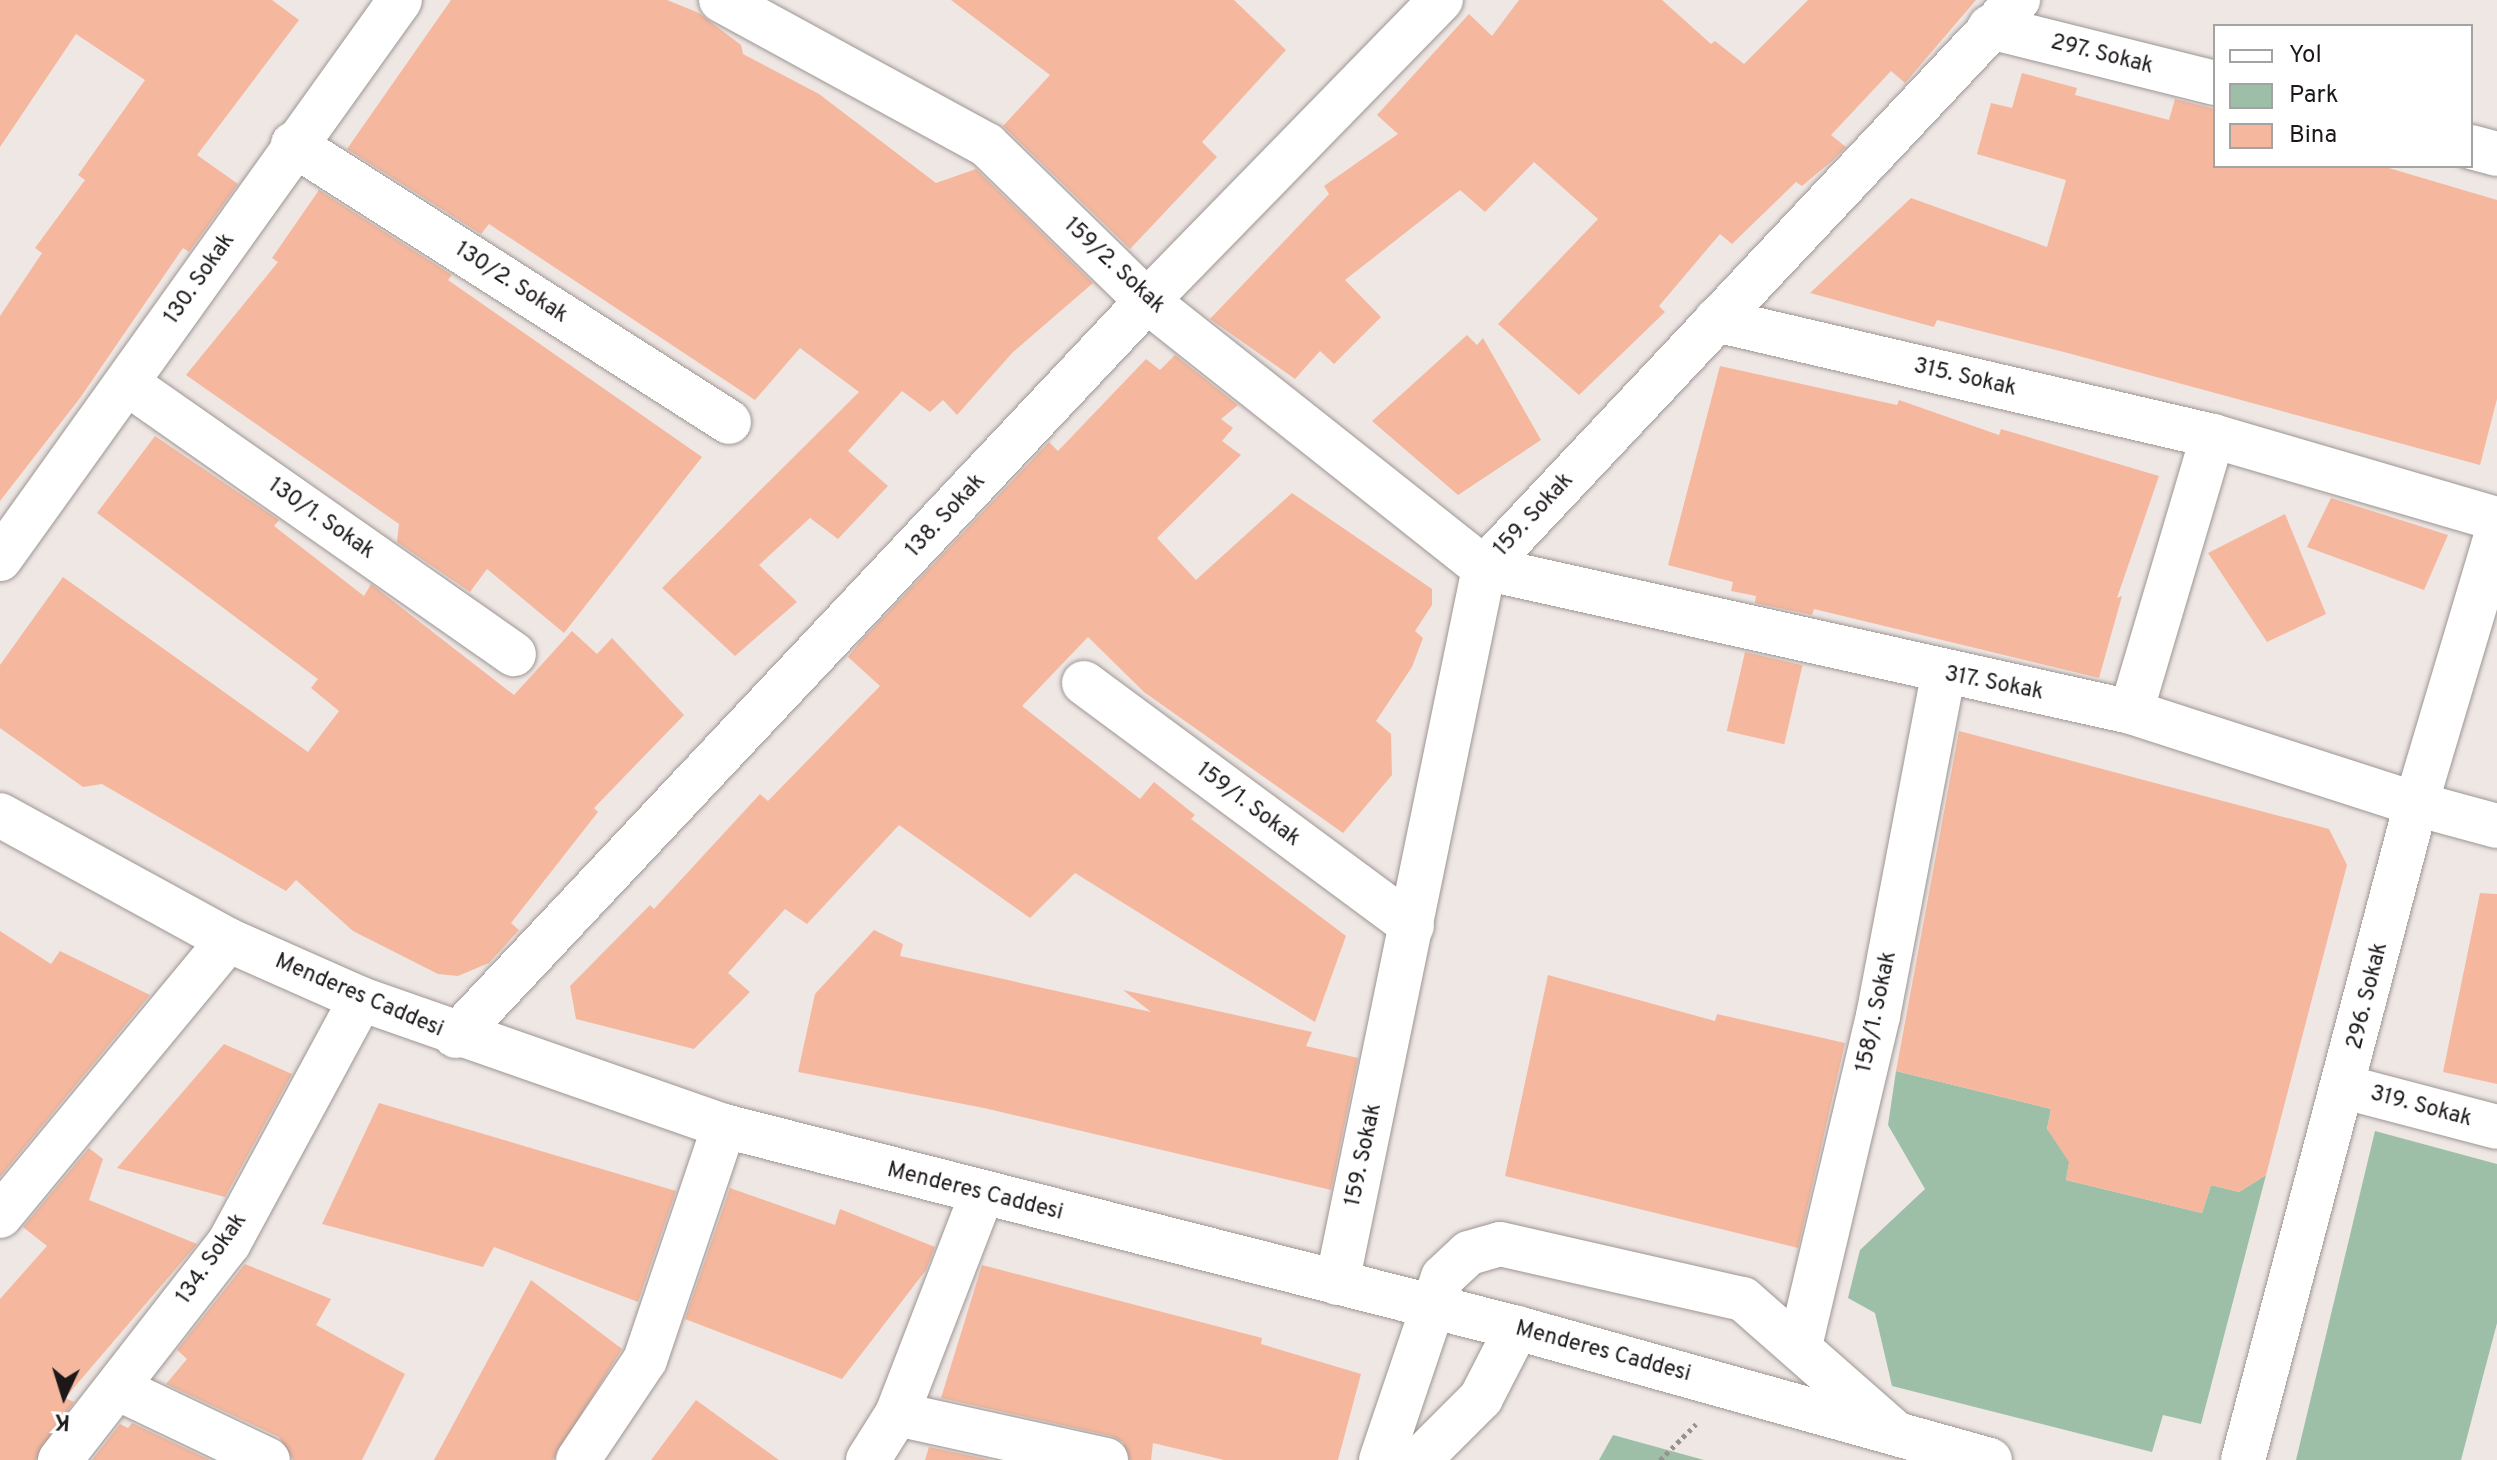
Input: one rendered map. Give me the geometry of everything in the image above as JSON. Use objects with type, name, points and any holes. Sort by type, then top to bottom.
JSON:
[{"type":"street","name":"130. Sokak","points":[[0,559],[128,384],[293,144],[400,0]]},
{"type":"street","name":"159/2. Sokak","points":[[721,0],[987,145],[1147,301],[1484,568]]},
{"type":"street","name":"138. Sokak","points":[[456,1036],[1147,301],[1441,0]]},
{"type":"street","name":"297. Sokak","points":[[2004,14],[2213,82]]},
{"type":"street","name":"159. Sokak","points":[[1337,1283],[1484,568],[2004,14]]},
{"type":"street","name":"130/2. Sokak","points":[[293,144],[729,422]]},
{"type":"street","points":[[2473,148],[2497,154]]},
{"type":"street","name":"315. Sokak","points":[[1716,320],[2213,436],[2497,519]]},
{"type":"street","name":"130/1. Sokak","points":[[128,384],[514,654]]},
{"type":"street","points":[[2131,712],[2213,436]]},
{"type":"street","name":"296. Sokak","points":[[2243,1460],[2345,1087],[2416,804],[2497,533]]},
{"type":"street","name":"317. Sokak","points":[[1484,568],[1943,674],[2131,712],[2416,804],[2497,826]]},
{"type":"street","name":"158/1. Sokak","points":[[1800,1346],[1878,1016],[1943,674]]},
{"type":"street","name":"159/1. Sokak","points":[[1084,683],[1412,926]]},
{"type":"street","name":"Menderes Caddesi","points":[[0,815],[228,940],[361,999],[456,1036],[724,1126],[1517,1328],[1892,1430],[1990,1460]]},
{"type":"street","points":[[0,1216],[228,940]]},
{"type":"street","name":"134. Sokak","points":[[60,1460],[229,1243],[361,999]]},
{"type":"street","name":"319. Sokak","points":[[2345,1087],[2497,1127]]},
{"type":"street","points":[[578,1460],[645,1360],[724,1126]]},
{"type":"street","points":[[868,1460],[897,1414],[982,1194]]},
{"type":"street","points":[[1381,1460],[1435,1309],[1443,1277],[1469,1253],[1500,1244],[1743,1299],[1892,1430]]},
{"type":"street","points":[[1419,1460],[1481,1398],[1517,1328]]},
{"type":"street","points":[[117,1388],[268,1460]]},
{"type":"street","points":[[897,1414],[1106,1460]]},
{"type":"green space","points":[[1896,1071],[2051,1109],[2047,1129],[2071,1152],[2066,1180],[2202,1213],[2211,1185],[2239,1192],[2266,1175],[2201,1424],[2163,1415],[2152,1452],[1892,1386],[1875,1313],[1848,1298],[1860,1250],[1925,1189],[1888,1125]]},
{"type":"green space","points":[[2375,1131],[2497,1164],[2497,1323],[2461,1460],[2296,1460]]},
{"type":"green space","points":[[1613,1435],[1704,1460],[1599,1460]]},
{"type":"building","points":[[0,0],[272,0],[299,20],[197,155],[238,184],[189,252],[183,248],[80,398],[0,501],[0,316],[42,253],[35,248],[85,180],[78,175],[145,80],[76,34],[0,147]]},
{"type":"building","points":[[451,0],[667,0],[699,13],[741,45],[743,54],[819,94],[936,183],[976,169],[1093,283],[1013,352],[957,415],[943,400],[930,412],[902,391],[848,451],[888,486],[838,539],[810,518],[759,565],[797,602],[735,656],[662,588],[859,392],[800,348],[755,400],[489,224],[481,234],[347,149]]},
{"type":"building","points":[[951,0],[1234,0],[1286,50],[1202,142],[1217,157],[1130,249],[1003,126],[1050,75]]},
{"type":"building","points":[[1519,0],[1662,0],[1711,44],[1715,41],[1744,64],[1808,0],[1976,0],[1905,83],[1891,71],[1831,135],[1846,147],[1832,161],[1802,186],[1796,182],[1732,244],[1720,234],[1659,306],[1665,312],[1579,395],[1498,324],[1598,219],[1534,162],[1485,212],[1460,190],[1345,280],[1381,317],[1334,364],[1320,351],[1295,379],[1210,319],[1329,194],[1324,186],[1398,134],[1377,115],[1469,14],[1492,36]]},
{"type":"building","points":[[2022,73],[2077,88],[2075,95],[2169,120],[2175,99],[2213,108],[2213,168],[2389,168],[2497,200],[2497,399],[2480,465],[2064,352],[1937,320],[1934,327],[1810,293],[1911,198],[2047,247],[2066,180],[1977,154],[1991,103],[2012,108]]},
{"type":"building","points":[[319,190],[452,275],[448,280],[702,457],[564,633],[487,569],[470,592],[397,542],[399,524],[186,375],[278,262],[272,258]]},
{"type":"building","points":[[1467,335],[1477,345],[1483,338],[1541,440],[1458,495],[1372,421]]},
{"type":"building","points":[[1175,355],[1238,405],[1221,419],[1233,428],[1222,441],[1241,455],[1157,538],[1196,580],[1292,493],[1432,589],[1432,605],[1415,631],[1423,638],[1412,667],[1376,721],[1391,734],[1392,775],[1343,833],[1144,692],[1088,637],[1022,706],[1140,799],[1154,782],[1195,815],[1191,819],[1346,936],[1315,1022],[1075,873],[1030,918],[899,825],[807,924],[785,909],[728,973],[750,992],[694,1049],[576,1019],[570,986],[650,905],[654,909],[760,794],[768,801],[880,686],[848,657],[859,643],[1049,442],[1058,451],[1146,359],[1160,370]]},
{"type":"building","points":[[1720,366],[1897,405],[1899,400],[1999,435],[2001,429],[2159,476],[2117,598],[2122,596],[2099,678],[1814,609],[1812,615],[1755,603],[1756,596],[1731,591],[1733,582],[1668,565]]},
{"type":"building","points":[[155,436],[279,520],[274,526],[364,596],[371,584],[514,695],[572,631],[597,654],[612,638],[684,715],[594,808],[598,812],[511,923],[519,930],[489,963],[458,976],[438,974],[353,931],[296,880],[286,891],[102,784],[83,787],[0,728],[0,665],[63,577],[308,752],[339,711],[311,688],[318,679],[97,513]]},
{"type":"building","points":[[2331,498],[2448,535],[2424,590],[2307,547]]},
{"type":"building","points":[[2285,514],[2326,614],[2267,642],[2208,553]]},
{"type":"building","points":[[1745,652],[1802,665],[1784,744],[1727,731]]},
{"type":"building","points":[[1959,731],[2329,829],[2347,865],[2266,1175],[2239,1192],[2211,1185],[2202,1213],[2066,1180],[2069,1162],[2047,1129],[2051,1109],[1896,1071]]},
{"type":"building","points":[[2480,893],[2497,894],[2497,1084],[2443,1072]]},
{"type":"building","points":[[874,930],[903,944],[900,956],[1151,1012],[1123,990],[1312,1032],[1306,1046],[1358,1058],[1331,1190],[984,1108],[798,1072],[815,994]]},
{"type":"building","points":[[0,931],[51,964],[60,951],[150,995],[0,1177]]},
{"type":"building","points":[[1548,975],[1715,1021],[1717,1014],[1845,1043],[1798,1248],[1505,1176]]},
{"type":"building","points":[[224,1044],[292,1074],[225,1197],[117,1168]]},
{"type":"building","points":[[379,1103],[676,1191],[638,1302],[494,1247],[483,1267],[322,1224]]},
{"type":"building","points":[[89,1148],[103,1159],[89,1200],[197,1244],[65,1398],[74,1402],[36,1460],[0,1460],[0,1299],[47,1246],[23,1227]]},
{"type":"building","points":[[730,1188],[835,1225],[840,1209],[935,1247],[926,1270],[842,1379],[685,1319]]},
{"type":"building","points":[[245,1264],[331,1299],[316,1325],[405,1374],[362,1460],[293,1460],[279,1437],[166,1384],[187,1359],[177,1350]]},
{"type":"building","points":[[982,1265],[1262,1338],[1261,1344],[1361,1374],[1338,1460],[1224,1460],[1153,1443],[1151,1460],[1130,1460],[1123,1442],[1111,1436],[941,1398]]},
{"type":"building","points":[[531,1280],[622,1349],[553,1460],[434,1460]]},
{"type":"building","points":[[696,1400],[779,1460],[651,1460]]},
{"type":"building","points":[[132,1423],[210,1460],[92,1460],[120,1424],[128,1428]]},
{"type":"building","points":[[929,1447],[990,1460],[925,1460]]}]
